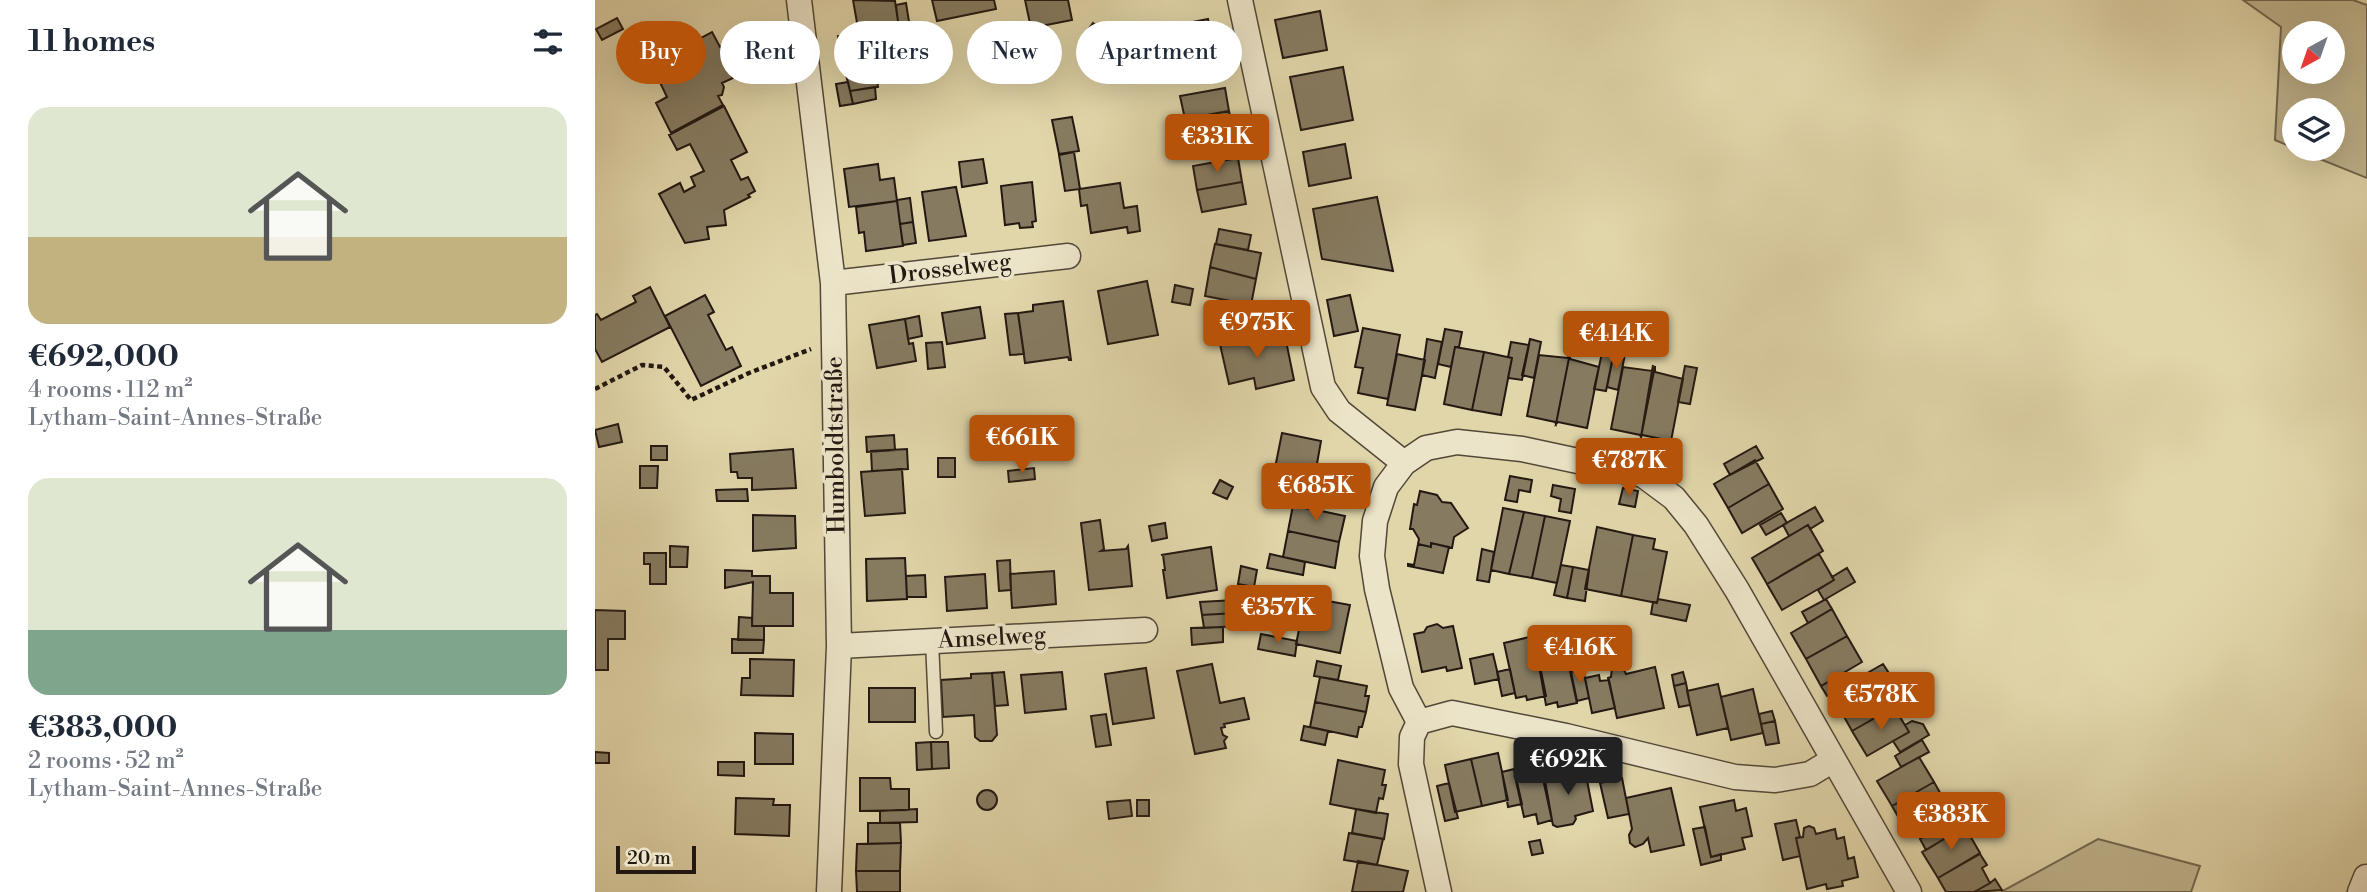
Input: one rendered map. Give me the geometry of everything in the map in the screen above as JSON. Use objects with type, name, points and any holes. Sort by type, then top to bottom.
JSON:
[{"type":"street","name":"Humboldtstraße","points":[[799,0],[833,283],[839,646],[829,892]]},
{"type":"street","points":[[1240,0],[1323,387],[1339,411],[1405,463]]},
{"type":"street","name":"Drosselweg","points":[[833,283],[1067,256]]},
{"type":"street","points":[[1419,722],[1401,688],[1377,589],[1373,556],[1375,521],[1386,487],[1405,463],[1426,448],[1457,442],[1522,449],[1643,475],[1674,498],[1696,525],[1737,590],[1909,892]]},
{"type":"street","name":"Amselweg","points":[[839,646],[1145,630]]},
{"type":"street","points":[[1439,892],[1411,764],[1412,737],[1419,722],[1452,713],[1566,736],[1735,777],[1776,780],[1810,774],[1833,760]]},
{"type":"street","points":[[2360,892],[2366,877]]},
{"type":"lane","points":[[932,641],[936,732]]},
{"type":"path","points":[[595,389],[642,365],[664,367],[691,400],[834,340]]},
{"type":"shaded area","points":[[2243,0],[2353,0],[2367,5],[2367,178],[2325,161],[2345,161],[2345,98],[2282,98],[2282,143],[2275,140],[2281,27]]},
{"type":"shaded area","points":[[2098,839],[2200,866],[2191,892],[2001,892]]},
{"type":"building","points":[[853,0],[895,1],[898,21],[857,21]]},
{"type":"building","points":[[932,0],[994,0],[996,9],[937,21]]},
{"type":"building","points":[[1025,0],[1068,0],[1072,20],[1030,21]]},
{"type":"building","points":[[906,3],[909,21],[898,21],[896,5]]},
{"type":"building","points":[[1320,11],[1327,50],[1283,58],[1275,20]]},
{"type":"building","points":[[617,18],[619,21],[616,21],[616,33],[602,40],[596,29]]},
{"type":"building","points":[[712,32],[720,47],[720,84],[724,87],[722,95],[718,96],[723,105],[671,133],[656,103],[667,97],[661,84],[706,84],[706,35]]},
{"type":"building","points":[[1343,67],[1353,120],[1301,130],[1290,77]]},
{"type":"building","points":[[836,84],[848,84],[853,104],[840,106]]},
{"type":"building","points":[[848,84],[878,84],[878,87],[850,91]]},
{"type":"building","points":[[875,87],[876,99],[853,104],[850,91]]},
{"type":"building","points":[[1225,88],[1229,111],[1185,119],[1180,96]]},
{"type":"building","points":[[724,106],[747,152],[731,160],[741,180],[748,177],[755,191],[748,195],[750,197],[724,210],[726,225],[707,227],[709,239],[685,243],[659,194],[680,183],[684,192],[695,186],[691,177],[704,171],[690,144],[677,150],[669,135]]},
{"type":"building","points":[[1229,111],[1234,134],[1189,142],[1185,119]]},
{"type":"building","points":[[1072,117],[1079,151],[1059,154],[1052,120]]},
{"type":"building","points":[[1345,144],[1351,178],[1309,186],[1303,152]]},
{"type":"building","points":[[1074,152],[1080,189],[1065,191],[1059,155]]},
{"type":"building","points":[[1238,158],[1242,182],[1197,190],[1193,166]]},
{"type":"building","points":[[983,159],[987,183],[962,187],[959,162]]},
{"type":"building","points":[[878,164],[880,180],[894,178],[897,201],[849,207],[844,169]]},
{"type":"building","points":[[1032,182],[1036,221],[1032,222],[1033,227],[1020,228],[1019,223],[1005,225],[1001,186]]},
{"type":"building","points":[[1242,182],[1246,204],[1202,212],[1197,190]]},
{"type":"building","points":[[1120,183],[1124,208],[1137,206],[1140,231],[1128,233],[1127,227],[1091,233],[1087,205],[1081,206],[1079,189]]},
{"type":"building","points":[[956,187],[966,236],[929,241],[922,192]]},
{"type":"building","points":[[1377,197],[1393,271],[1322,259],[1313,209]]},
{"type":"building","points":[[910,198],[913,222],[900,224],[897,200]]},
{"type":"building","points":[[897,201],[903,246],[866,251],[864,232],[859,233],[856,207]]},
{"type":"building","points":[[913,222],[916,243],[903,245],[900,224]]},
{"type":"building","points":[[1219,229],[1251,235],[1248,250],[1216,244]]},
{"type":"building","points":[[1215,244],[1261,253],[1256,279],[1210,267]]},
{"type":"building","points":[[1210,267],[1256,279],[1251,305],[1205,296]]},
{"type":"building","points":[[1147,281],[1158,335],[1108,344],[1098,291]]},
{"type":"building","points":[[1175,285],[1193,289],[1190,305],[1172,302]]},
{"type":"building","points":[[650,287],[670,327],[602,362],[595,349],[595,315],[601,320],[636,302],[633,296]]},
{"type":"building","points":[[705,295],[714,312],[708,315],[726,350],[732,347],[741,366],[701,386],[665,316]]},
{"type":"building","points":[[1350,295],[1358,331],[1334,336],[1327,300]]},
{"type":"building","points":[[1063,301],[1071,360],[1068,357],[1025,363],[1018,313],[1033,311],[1033,305]]},
{"type":"building","points":[[980,307],[985,338],[947,344],[942,313]]},
{"type":"building","points":[[1018,313],[1024,354],[1010,355],[1005,314]]},
{"type":"building","points":[[919,316],[922,336],[908,339],[905,319]]},
{"type":"building","points":[[905,319],[909,344],[913,343],[916,361],[877,368],[869,325]]},
{"type":"building","points":[[1363,328],[1400,335],[1388,399],[1358,393],[1363,368],[1355,367]]},
{"type":"building","points":[[1445,329],[1462,332],[1459,347],[1455,347],[1451,367],[1438,364]]},
{"type":"building","points":[[1252,332],[1254,342],[1285,336],[1294,380],[1256,389],[1254,378],[1229,384],[1219,340]]},
{"type":"building","points":[[1427,339],[1442,342],[1435,378],[1422,375]]},
{"type":"building","points":[[1530,339],[1541,342],[1534,378],[1522,375]]},
{"type":"building","points":[[942,342],[945,367],[928,369],[926,343]]},
{"type":"building","points":[[1511,342],[1529,345],[1522,380],[1508,378],[1512,358],[1508,357]]},
{"type":"building","points":[[1455,347],[1484,352],[1472,410],[1444,404]]},
{"type":"building","points":[[1484,352],[1512,358],[1501,415],[1472,410]]},
{"type":"building","points":[[1614,352],[1625,354],[1618,390],[1607,387]]},
{"type":"building","points":[[1569,353],[1556,424],[1527,416],[1539,355],[1568,358]]},
{"type":"building","points":[[1570,353],[1570,359],[1599,367],[1587,428],[1558,422],[1556,424]]},
{"type":"building","points":[[1602,353],[1613,356],[1606,391],[1594,389]]},
{"type":"building","points":[[1397,354],[1425,360],[1415,410],[1387,405]]},
{"type":"building","points":[[1655,366],[1655,372],[1683,379],[1671,441],[1642,435],[1641,437]]},
{"type":"building","points":[[1685,366],[1697,368],[1690,404],[1678,402]]},
{"type":"building","points":[[1623,367],[1652,371],[1641,437],[1611,429]]},
{"type":"building","points":[[1041,420],[1041,432],[1022,433],[1021,421]]},
{"type":"building","points":[[618,424],[622,442],[599,447],[595,430]]},
{"type":"building","points":[[1282,433],[1321,441],[1314,481],[1274,473]]},
{"type":"building","points":[[894,435],[895,450],[867,452],[866,437]]},
{"type":"building","points":[[651,446],[667,446],[667,460],[651,460]]},
{"type":"building","points":[[1756,446],[1763,458],[1730,475],[1724,464]]},
{"type":"building","points":[[793,449],[796,488],[752,490],[752,478],[738,478],[737,472],[731,472],[730,454]]},
{"type":"building","points":[[907,449],[908,469],[872,471],[871,451]]},
{"type":"building","points":[[938,458],[955,458],[955,477],[938,477]]},
{"type":"building","points":[[1755,460],[1769,484],[1728,508],[1714,484]]},
{"type":"building","points":[[640,466],[658,466],[657,488],[640,488]]},
{"type":"building","points":[[1034,468],[1035,479],[1009,482],[1008,471]]},
{"type":"building","points":[[902,469],[905,513],[865,516],[861,472]]},
{"type":"building","points":[[1315,475],[1343,481],[1339,500],[1304,493],[1307,479],[1314,481]]},
{"type":"building","points":[[1510,476],[1532,480],[1530,492],[1519,490],[1517,502],[1505,500]]},
{"type":"building","points":[[1220,480],[1233,487],[1227,499],[1213,493]]},
{"type":"building","points":[[1769,484],[1783,509],[1742,533],[1728,508]]},
{"type":"building","points":[[1553,485],[1575,489],[1571,513],[1559,511],[1561,499],[1551,496]]},
{"type":"building","points":[[1623,488],[1638,491],[1635,507],[1619,504]]},
{"type":"building","points":[[747,489],[748,501],[717,501],[716,490]]},
{"type":"building","points":[[1283,489],[1318,496],[1316,510],[1280,504]]},
{"type":"building","points":[[1420,491],[1437,495],[1442,502],[1451,503],[1468,528],[1454,537],[1452,548],[1431,543],[1431,547],[1418,544],[1419,539],[1413,529],[1410,529],[1414,504],[1417,505]]},
{"type":"building","points":[[1293,505],[1345,516],[1339,542],[1288,531]]},
{"type":"building","points":[[1815,507],[1823,521],[1810,529],[1808,525],[1789,536],[1783,525]]},
{"type":"building","points":[[1503,508],[1524,512],[1509,574],[1491,570]]},
{"type":"building","points":[[1524,512],[1545,516],[1532,578],[1509,574]]},
{"type":"building","points":[[1781,513],[1787,523],[1766,535],[1760,525]]},
{"type":"building","points":[[753,515],[795,516],[796,548],[753,551]]},
{"type":"building","points":[[1545,516],[1570,521],[1557,583],[1532,578]]},
{"type":"building","points":[[1100,520],[1104,549],[1101,551],[1126,549],[1128,546],[1132,586],[1089,590],[1081,523]]},
{"type":"building","points":[[1165,523],[1167,538],[1152,541],[1149,526]]},
{"type":"building","points":[[1808,525],[1823,551],[1767,584],[1752,558]]},
{"type":"building","points":[[1597,527],[1633,535],[1621,596],[1585,589]]},
{"type":"building","points":[[1288,531],[1339,542],[1335,568],[1283,557]]},
{"type":"building","points":[[1633,535],[1655,539],[1653,549],[1667,552],[1657,603],[1621,596]]},
{"type":"building","points":[[1431,543],[1449,547],[1443,573],[1408,566],[1414,565],[1418,544],[1431,547]]},
{"type":"building","points":[[670,546],[688,547],[687,567],[670,567]]},
{"type":"building","points":[[1211,547],[1217,590],[1167,598],[1161,555]]},
{"type":"building","points":[[1482,549],[1494,552],[1489,582],[1477,580]]},
{"type":"building","points":[[644,553],[666,553],[666,584],[650,584],[650,564],[644,564]]},
{"type":"building","points":[[1270,554],[1305,562],[1303,575],[1267,568]]},
{"type":"building","points":[[1819,554],[1834,580],[1782,610],[1767,584]]},
{"type":"building","points":[[905,558],[907,599],[867,601],[866,559]]},
{"type":"building","points":[[1010,560],[1011,590],[999,591],[997,561]]},
{"type":"building","points":[[1561,565],[1573,567],[1567,598],[1554,595]]},
{"type":"building","points":[[1241,566],[1257,570],[1254,587],[1238,584]]},
{"type":"building","points":[[1573,567],[1589,570],[1585,601],[1567,598]]},
{"type":"building","points":[[1847,568],[1855,582],[1824,600],[1818,590]]},
{"type":"building","points":[[725,570],[752,571],[752,576],[770,576],[770,593],[793,593],[793,626],[752,626],[753,582],[725,588]]},
{"type":"building","points":[[1054,571],[1056,604],[1012,608],[1010,574]]},
{"type":"building","points":[[985,574],[987,608],[947,611],[945,577]]},
{"type":"building","points":[[925,575],[926,597],[907,597],[906,576]]},
{"type":"building","points":[[1306,597],[1350,605],[1340,653],[1296,644]]},
{"type":"building","points":[[1658,599],[1690,605],[1686,621],[1651,614],[1653,602],[1657,603]]},
{"type":"building","points":[[1826,599],[1832,609],[1808,623],[1802,612]]},
{"type":"building","points":[[1235,600],[1236,613],[1202,615],[1200,602]]},
{"type":"building","points":[[1832,609],[1847,636],[1806,659],[1791,633]]},
{"type":"building","points":[[595,610],[625,611],[625,639],[608,639],[608,670],[595,670]]},
{"type":"building","points":[[1236,613],[1238,626],[1204,628],[1202,615]]},
{"type":"building","points":[[739,617],[752,618],[752,626],[764,626],[764,640],[738,640]]},
{"type":"building","points":[[1437,624],[1443,628],[1453,626],[1462,668],[1447,671],[1446,667],[1422,672],[1414,634],[1424,632],[1427,627]]},
{"type":"building","points":[[1223,627],[1223,642],[1192,645],[1191,628]]},
{"type":"building","points":[[1261,634],[1297,641],[1295,656],[1258,649]]},
{"type":"building","points":[[1534,636],[1546,696],[1527,700],[1526,696],[1516,698],[1504,643]]},
{"type":"building","points":[[1847,636],[1862,662],[1821,686],[1806,659]]},
{"type":"building","points":[[732,639],[764,640],[763,653],[732,653]]},
{"type":"building","points":[[1564,643],[1577,703],[1558,707],[1557,702],[1546,705],[1536,649]]},
{"type":"building","points":[[1493,654],[1499,679],[1475,684],[1470,659]]},
{"type":"building","points":[[750,659],[794,660],[793,696],[741,695],[742,678],[750,678]]},
{"type":"building","points":[[1317,661],[1341,666],[1338,680],[1314,676]]},
{"type":"building","points":[[1212,664],[1220,703],[1244,698],[1249,719],[1224,724],[1225,727],[1221,728],[1223,735],[1227,737],[1224,741],[1226,748],[1195,754],[1177,671]]},
{"type":"building","points":[[1883,664],[1894,681],[1883,687],[1880,682],[1862,692],[1855,680]]},
{"type":"building","points":[[1622,666],[1626,674],[1655,667],[1664,708],[1617,718],[1608,678],[1611,677],[1612,668]]},
{"type":"building","points":[[1146,668],[1154,718],[1113,724],[1105,674]]},
{"type":"building","points":[[1510,669],[1515,693],[1502,696],[1497,672]]},
{"type":"building","points":[[1583,669],[1589,698],[1577,701],[1571,672]]},
{"type":"building","points":[[1004,672],[1008,705],[995,706],[992,673]]},
{"type":"building","points":[[1062,672],[1066,709],[1025,713],[1021,675]]},
{"type":"building","points":[[1683,672],[1686,683],[1674,686],[1672,675]]},
{"type":"building","points":[[992,673],[997,735],[992,741],[980,741],[975,737],[974,715],[943,717],[941,680]]},
{"type":"building","points":[[1844,673],[1850,683],[1827,696],[1821,686]]},
{"type":"building","points":[[1599,675],[1600,681],[1609,680],[1615,708],[1592,713],[1585,678]]},
{"type":"building","points":[[1320,677],[1367,686],[1365,696],[1369,696],[1366,712],[1315,702]]},
{"type":"building","points":[[1880,682],[1894,707],[1852,731],[1838,706]]},
{"type":"building","points":[[1686,683],[1690,705],[1679,707],[1674,686]]},
{"type":"building","points":[[1718,684],[1728,728],[1697,735],[1687,691]]},
{"type":"building","points":[[869,688],[915,688],[915,722],[869,722]]},
{"type":"building","points":[[1753,689],[1763,733],[1731,740],[1721,697]]},
{"type":"building","points":[[1315,702],[1366,712],[1357,737],[1310,727]]},
{"type":"building","points":[[1894,707],[1909,732],[1867,756],[1852,731]]},
{"type":"building","points":[[1772,711],[1775,721],[1761,724],[1759,714]]},
{"type":"building","points":[[1106,714],[1111,745],[1096,747],[1091,716]]},
{"type":"building","points":[[1775,721],[1779,743],[1766,745],[1761,724]]},
{"type":"building","points":[[1912,721],[1923,724],[1929,735],[1900,752],[1893,741],[1909,732],[1905,725]]},
{"type":"building","points":[[1304,726],[1328,731],[1325,745],[1301,740]]},
{"type":"building","points":[[755,733],[793,734],[793,764],[755,764]]},
{"type":"building","points":[[1922,740],[1929,752],[1901,767],[1895,756]]},
{"type":"building","points":[[931,742],[948,742],[949,768],[932,769]]},
{"type":"building","points":[[931,742],[932,769],[917,770],[916,743]]},
{"type":"building","points":[[595,752],[609,753],[609,763],[595,763]]},
{"type":"building","points":[[1498,753],[1508,800],[1482,806],[1471,759]]},
{"type":"building","points":[[1919,757],[1934,782],[1892,806],[1877,781]]},
{"type":"building","points":[[1471,759],[1482,806],[1455,812],[1445,765]]},
{"type":"building","points":[[1338,760],[1385,770],[1382,785],[1386,785],[1383,799],[1379,798],[1376,813],[1330,804]]},
{"type":"building","points":[[718,762],[744,762],[744,776],[718,775]]},
{"type":"building","points":[[1514,769],[1522,804],[1508,807],[1502,772]]},
{"type":"building","points":[[1585,770],[1593,811],[1575,816],[1573,824],[1557,827],[1553,825],[1543,779]]},
{"type":"building","points":[[1544,775],[1552,820],[1538,824],[1536,814],[1524,817],[1516,781]]},
{"type":"building","points":[[860,778],[890,778],[891,789],[909,789],[909,810],[860,811]]},
{"type":"building","points":[[1622,778],[1629,814],[1608,818],[1600,783]]},
{"type":"building","points":[[1934,782],[1948,807],[1907,832],[1892,806]]},
{"type":"building","points":[[1449,783],[1458,818],[1445,821],[1437,786]]},
{"type":"building","points":[[1671,788],[1684,845],[1651,852],[1648,838],[1635,847],[1630,843],[1629,835],[1632,829],[1626,798]]},
{"type":"building","points":[[987,790],[994,793],[997,800],[994,807],[987,810],[980,807],[977,800],[980,793]]},
{"type":"building","points":[[736,798],[774,799],[773,805],[790,805],[789,836],[735,834]]},
{"type":"building","points":[[1130,800],[1132,816],[1109,819],[1107,802]]},
{"type":"building","points":[[1137,800],[1149,800],[1149,816],[1137,816]]},
{"type":"building","points":[[1734,800],[1736,811],[1746,808],[1752,836],[1742,838],[1745,849],[1711,857],[1700,807]]},
{"type":"building","points":[[1957,801],[1964,814],[1937,830],[1930,818]]},
{"type":"building","points":[[917,809],[917,822],[880,823],[880,811]]},
{"type":"building","points":[[1356,809],[1388,814],[1384,839],[1352,833]]},
{"type":"building","points":[[1796,820],[1800,856],[1783,860],[1775,824]]},
{"type":"building","points":[[1951,821],[1957,831],[1926,850],[1920,839]]},
{"type":"building","points":[[868,823],[900,823],[901,843],[868,844]]},
{"type":"building","points":[[1705,827],[1711,857],[1721,854],[1721,860],[1701,865],[1693,829]]},
{"type":"building","points":[[1965,827],[1980,853],[1938,878],[1922,852]]},
{"type":"building","points":[[1804,828],[1814,828],[1816,834],[1835,829],[1837,839],[1844,837],[1848,859],[1854,857],[1858,877],[1842,881],[1843,886],[1827,889],[1826,884],[1807,889],[1796,838],[1803,837]]},
{"type":"building","points":[[1349,833],[1383,839],[1377,865],[1344,860]]},
{"type":"building","points":[[1540,840],[1543,853],[1532,855],[1529,842]]},
{"type":"building","points":[[901,843],[900,871],[856,871],[857,844]]},
{"type":"building","points":[[1980,854],[1987,865],[1982,868],[1990,883],[1974,892],[1946,892],[1938,878]]},
{"type":"building","points":[[1358,861],[1408,871],[1403,892],[1352,892]]},
{"type":"building","points":[[856,871],[900,871],[900,892],[857,892]]},
{"type":"building","points":[[1995,879],[2002,890],[1974,892],[1990,883]]}]
